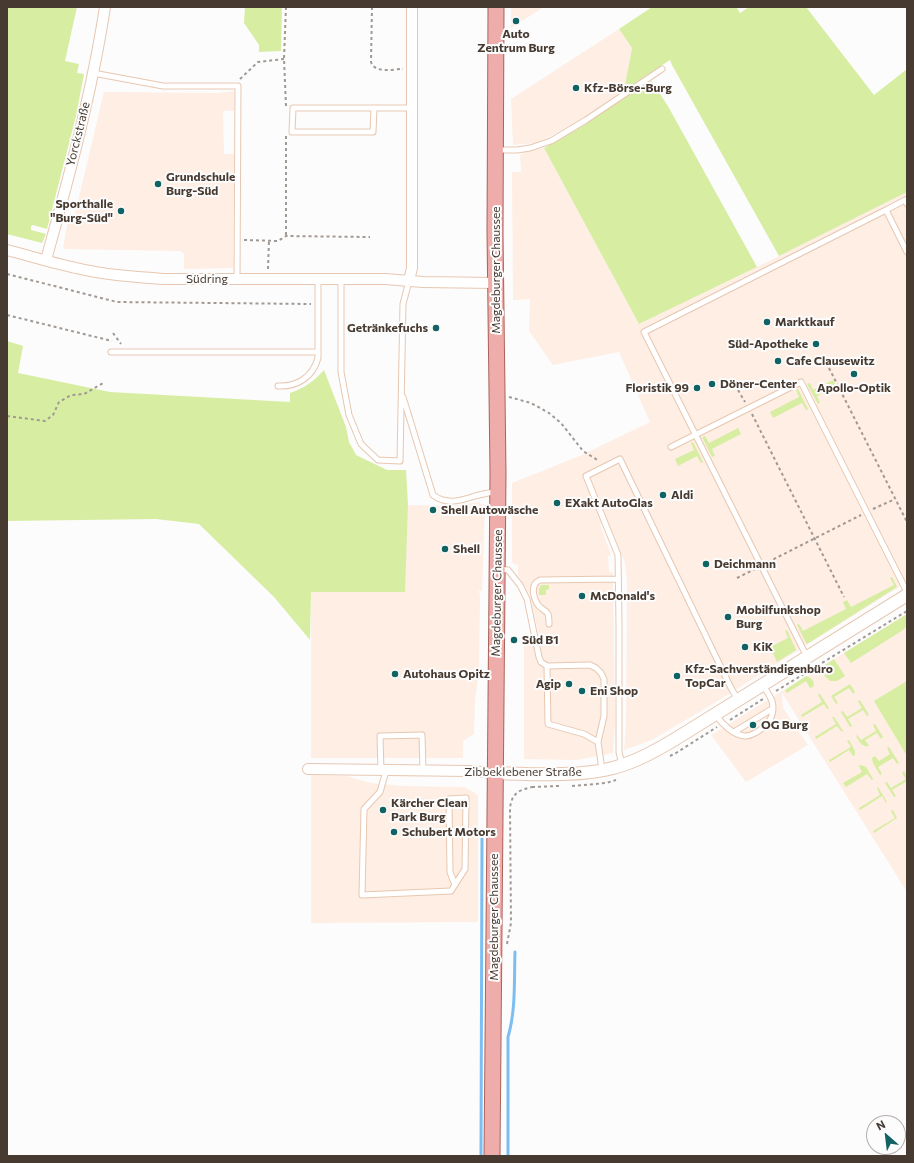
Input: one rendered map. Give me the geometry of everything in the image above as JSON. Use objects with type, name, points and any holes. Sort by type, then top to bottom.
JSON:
[{"type":"main road","name":"Magdeburger Chaussee","points":[[492,1156],[494,773],[498,491],[498,394],[495,283],[496,7]]},
{"type":"street","name":"Yorckstraße","points":[[46,260],[93,73],[105,7]]},
{"type":"street","points":[[409,281],[412,268],[412,7]]},
{"type":"street","name":"Südring","points":[[7,250],[76,268],[120,276],[164,279],[385,278],[423,282],[495,283]]},
{"type":"street","name":"Zibbeklebener Straße","points":[[308,769],[470,771],[533,774],[579,773],[602,770],[622,765],[658,749],[907,594]]},
{"type":"lane","points":[[496,150],[517,150],[530,148],[551,141],[586,120],[662,69]]},
{"type":"lane","points":[[93,73],[163,86],[238,86],[236,279]]},
{"type":"lane","points":[[374,108],[374,132],[292,132],[293,108],[374,108],[412,108]]},
{"type":"lane","points":[[808,657],[644,332],[904,200],[907,204]]},
{"type":"lane","points":[[886,210],[907,252]]},
{"type":"lane","points":[[278,386],[294,385],[307,377],[316,365],[318,352],[318,278]]},
{"type":"lane","points":[[341,279],[341,372],[349,415],[361,444],[378,460],[400,461],[403,304],[409,281]]},
{"type":"lane","points":[[110,352],[318,352]]},
{"type":"lane","points":[[671,447],[801,382],[907,594]]},
{"type":"lane","points":[[402,391],[433,495],[438,499],[445,501],[460,501],[498,491]]},
{"type":"lane","points":[[622,765],[619,752],[618,555],[586,476],[620,459],[727,681],[738,700]]},
{"type":"lane","points":[[497,568],[508,570],[524,592],[527,599],[541,662],[547,666],[590,666],[596,668],[601,673],[604,679],[604,716],[598,742],[602,770]]},
{"type":"lane","points":[[549,624],[548,614],[539,606],[533,591],[536,582],[540,580],[618,579]]},
{"type":"lane","points":[[547,666],[548,724],[584,734],[598,742]]},
{"type":"lane","points":[[716,714],[723,724],[734,732],[747,736],[766,727],[770,722],[772,703],[762,685]]},
{"type":"lane","points":[[734,732],[772,709]]},
{"type":"lane","points":[[423,771],[422,735],[380,736],[383,771],[380,792],[364,809],[362,895],[451,892],[465,869],[466,798],[449,799],[450,872],[455,885]]},
{"type":"path","points":[[286,7],[284,59],[286,107]]},
{"type":"path","points":[[372,7],[372,66],[379,70],[412,69]]},
{"type":"path","points":[[238,86],[241,76],[258,62],[284,59]]},
{"type":"path","points":[[286,130],[286,236]]},
{"type":"path","points":[[237,240],[278,241],[286,236],[370,237]]},
{"type":"path","points":[[268,279],[269,240]]},
{"type":"path","points":[[7,274],[117,302],[318,304]]},
{"type":"path","points":[[7,315],[112,341]]},
{"type":"path","points":[[829,368],[907,522]]},
{"type":"path","points":[[7,416],[45,421],[53,415],[59,402],[71,395],[84,394],[103,383]]},
{"type":"path","points":[[738,390],[749,408],[844,597]]},
{"type":"path","points":[[498,394],[531,403],[549,413],[561,423],[583,451],[607,465]]},
{"type":"path","points":[[872,464],[876,462]]},
{"type":"path","points":[[737,578],[866,512],[895,499]]},
{"type":"path","points":[[507,947],[511,924],[511,801],[514,795],[519,791],[532,787],[533,774]]},
{"type":"shaded area","name":"Auto Zentrum Burg","points":[[511,7],[544,7],[511,28]]},
{"type":"shaded area","name":"Kfz-Börse-Burg","points":[[619,29],[632,48],[624,90],[580,120],[551,136],[536,143],[513,145],[511,99]]},
{"type":"shaded area","name":"Grundschule Burg-Süd","points":[[234,91],[234,111],[223,111],[224,154],[234,154],[233,268],[184,269],[184,254],[181,251],[63,249],[69,214],[75,214],[104,92],[218,93]]},
{"type":"shaded area","points":[[544,148],[639,324],[907,192],[907,582],[716,702],[652,740],[624,750],[626,725],[627,583],[625,563],[609,524],[600,524],[611,555],[608,556],[609,572],[613,572],[615,723],[613,753],[576,760],[524,759],[524,645],[541,644],[530,595],[518,575],[518,565],[512,563],[512,483],[582,455],[650,422],[619,352],[553,365],[529,331],[530,299],[513,300],[512,172],[521,172],[520,155],[525,152]]},
{"type":"shaded area","name":"Autohaus Opitz","points":[[479,502],[485,507],[482,591],[478,591],[480,594],[479,670],[475,701],[474,734],[463,741],[463,758],[311,758],[311,592],[404,592],[408,505],[450,506]]},
{"type":"shaded area","points":[[907,614],[907,892],[782,693],[783,708],[808,745],[746,782],[711,735]]},
{"type":"shaded area","name":"Schubert Motors","points":[[311,775],[346,776],[371,783],[403,786],[464,787],[475,793],[478,796],[478,922],[311,923]]},
{"type":"green space","points":[[7,7],[77,7],[65,61],[79,64],[77,73],[84,74],[76,116],[47,229],[33,225],[31,226],[31,230],[46,234],[42,243],[7,234]]},
{"type":"green space","points":[[245,7],[282,7],[281,51],[259,52],[259,45],[244,23]]},
{"type":"green space","points":[[652,7],[736,7],[740,13],[749,7],[806,7],[874,95],[907,69],[907,192],[779,256],[670,60],[624,90],[632,48],[619,29]]},
{"type":"green space","points":[[652,81],[669,108],[757,267],[639,324],[544,148],[584,125],[645,84]]},
{"type":"green space","points":[[7,341],[23,346],[18,373],[110,392],[290,402],[290,393],[309,384],[324,370],[346,427],[349,442],[356,455],[387,470],[406,470],[408,505],[405,592],[311,592],[310,640],[274,597],[199,524],[156,519],[7,521]]},
{"type":"green space","points":[[833,380],[836,386],[817,396],[820,403],[818,404],[807,384],[810,383],[813,390]]},
{"type":"green space","points":[[798,389],[808,409],[806,410],[802,403],[773,418],[770,412],[799,397],[796,390]]},
{"type":"green space","points":[[738,428],[741,434],[712,449],[715,456],[712,457],[702,437],[705,436],[709,443]]},
{"type":"green space","points":[[693,442],[703,462],[701,463],[697,456],[678,466],[675,459],[694,450],[691,443]]},
{"type":"green space","points":[[892,577],[897,587],[807,644],[806,643],[797,625],[799,624],[803,631],[846,609],[843,602],[847,600],[851,607],[894,585],[890,578]]},
{"type":"green space","points":[[541,585],[549,585],[549,589],[546,590],[546,595],[539,595]]},
{"type":"green space","points":[[907,614],[907,626],[903,630],[851,663],[844,653]]},
{"type":"green space","points":[[787,630],[796,650],[777,662],[770,647],[788,638],[785,631]]},
{"type":"green space","points":[[834,659],[845,676],[837,681],[830,681],[823,674],[822,667]]},
{"type":"green space","points":[[806,676],[812,679],[814,684],[813,687],[810,688],[806,681],[787,693],[785,690]]},
{"type":"green space","points":[[907,681],[906,750],[907,756],[874,701]]},
{"type":"green space","points":[[850,684],[855,692],[853,694],[849,688],[834,697],[838,703],[836,704],[831,696]]},
{"type":"green space","points":[[820,694],[829,708],[827,709],[824,704],[802,717],[801,715],[822,702],[818,695]]},
{"type":"green space","points":[[860,700],[869,715],[867,716],[863,710],[848,719],[852,726],[850,727],[841,712],[843,711],[847,717],[862,708],[858,702]]},
{"type":"green space","points":[[832,717],[834,717],[843,731],[842,732],[837,726],[816,739],[815,737],[836,724]]},
{"type":"green space","points":[[875,724],[883,737],[881,739],[877,733],[865,740],[869,746],[864,746],[856,736],[857,735],[861,740],[876,731],[873,725]]},
{"type":"green space","points":[[849,740],[855,751],[855,755],[853,756],[849,750],[830,762],[829,760],[851,747],[847,741]]},
{"type":"green space","points":[[889,747],[899,763],[897,764],[893,758],[878,767],[882,774],[880,775],[873,763],[872,758],[875,756],[879,761],[890,754],[887,748]]},
{"type":"green space","points":[[861,765],[866,767],[873,779],[872,780],[867,774],[846,787],[843,783],[862,772],[859,766]]},
{"type":"green space","points":[[904,771],[907,776],[907,781],[892,790],[896,796],[894,797],[885,783],[887,782],[891,788],[906,779],[902,773]]},
{"type":"green space","points":[[878,787],[887,802],[886,803],[882,796],[860,810],[859,808],[880,795],[877,788]]},
{"type":"green space","points":[[893,810],[897,818],[874,833],[873,831],[895,818],[891,811]]},
{"type":"waterway","points":[[481,1156],[482,835]]},
{"type":"waterway","points":[[508,1156],[508,1037],[511,1027],[513,1006],[515,952]]},
{"type":"place","name":"Auto Zentrum Burg","points":[[516,21]]},
{"type":"place","name":"Kfz-Börse-Burg","points":[[576,88]]},
{"type":"place","name":"Grundschule Burg-Süd","points":[[158,184]]},
{"type":"place","name":"Sporthalle \"Burg-Süd\"","points":[[121,211]]},
{"type":"place","name":"Marktkauf","points":[[767,322]]},
{"type":"place","name":"Getränkefuchs","points":[[436,328]]},
{"type":"place","name":"Süd-Apotheke","points":[[816,344]]},
{"type":"place","name":"Cafe Clausewitz","points":[[778,361]]},
{"type":"place","name":"Apollo-Optik","points":[[854,374]]},
{"type":"place","name":"Döner-Center","points":[[712,384]]},
{"type":"place","name":"Floristik 99","points":[[697,388]]},
{"type":"place","name":"Aldi","points":[[663,495]]},
{"type":"place","name":"EXakt AutoGlas","points":[[557,503]]},
{"type":"place","name":"Shell Autowäsche","points":[[433,510]]},
{"type":"place","name":"Shell","points":[[445,549]]},
{"type":"place","name":"Deichmann","points":[[706,564]]},
{"type":"place","name":"McDonald's","points":[[582,596]]},
{"type":"place","name":"Mobilfunkshop Burg","points":[[728,617]]},
{"type":"place","name":"Süd B1","points":[[514,640]]},
{"type":"place","name":"KiK","points":[[745,647]]},
{"type":"place","name":"Autohaus Opitz","points":[[395,674]]},
{"type":"place","name":"Kfz-Sachverständigenbüro TopCar","points":[[677,676]]},
{"type":"place","name":"Agip","points":[[569,684]]},
{"type":"place","name":"Eni Shop","points":[[582,691]]},
{"type":"place","name":"OG Burg","points":[[753,725]]},
{"type":"place","name":"Kärcher Clean Park Burg","points":[[383,810]]},
{"type":"place","name":"Schubert Motors","points":[[394,832]]}]
